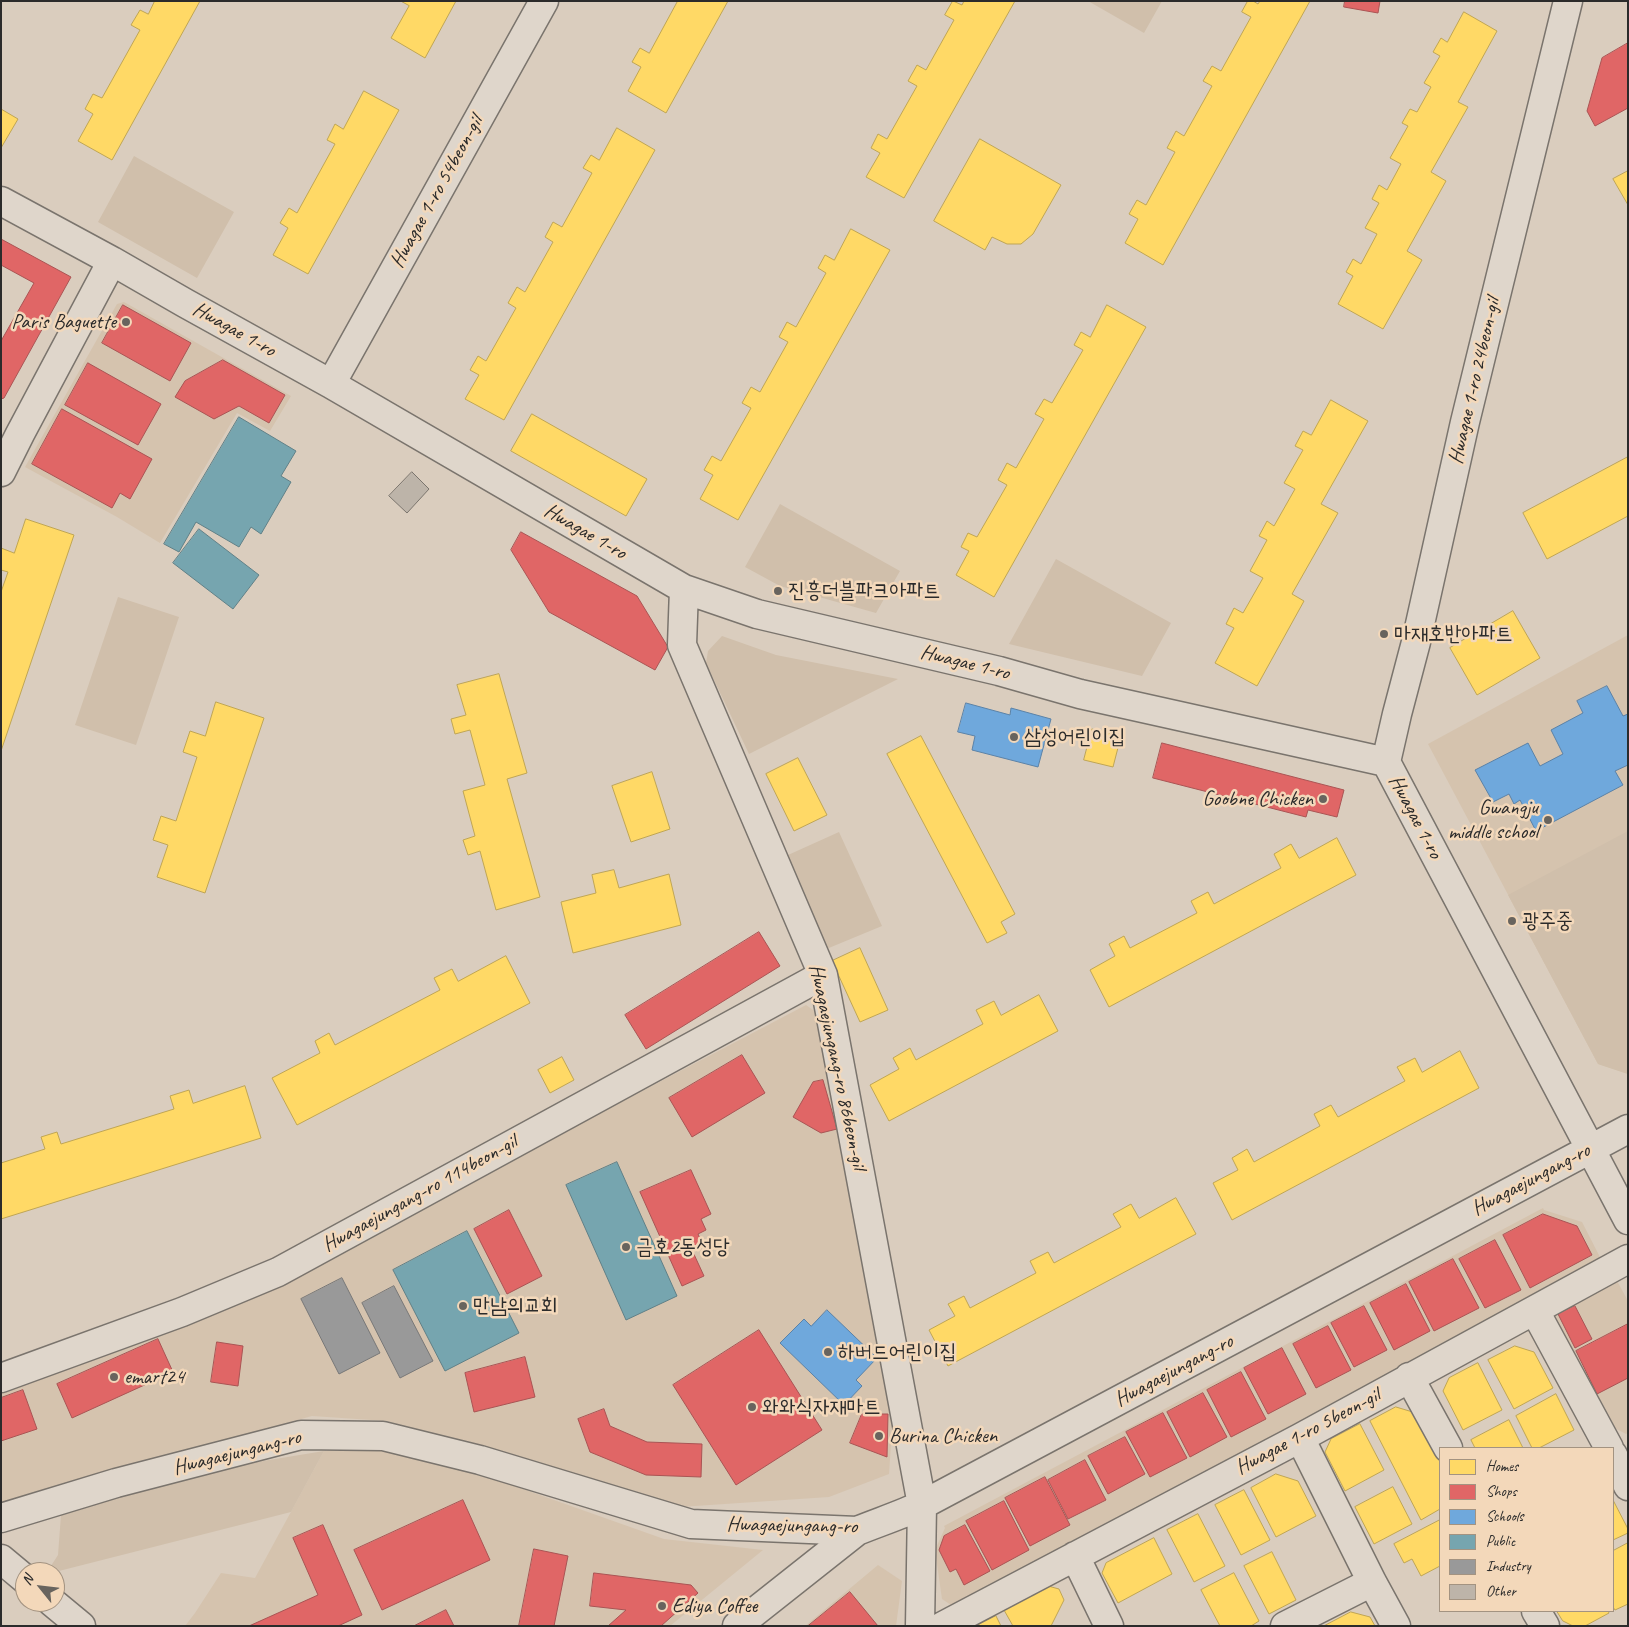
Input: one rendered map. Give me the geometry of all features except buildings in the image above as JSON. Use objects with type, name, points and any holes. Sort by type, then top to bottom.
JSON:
[{"type":"street","name":"Hwagae 1-ro 54beon-gil","points":[[331,384],[544,1]]},
{"type":"street","name":"Hwagae 1-ro 24beon-gil","points":[[1386,762],[1396,714],[1416,642],[1465,422],[1568,1]]},
{"type":"street","name":"Hwagae 1-ro","points":[[1,201],[331,384],[684,589],[757,614],[999,671],[1080,694],[1386,762],[1628,1220]]},
{"type":"street","points":[[1,472],[112,261]]},
{"type":"street","name":"Hwagaejungang-ro 86beon-gil","points":[[684,589],[682,645],[822,974],[922,1505],[920,1626]]},
{"type":"street","name":"Hwagaejungang-ro 114beon-gil","points":[[1,1378],[182,1312],[278,1272],[822,974]]},
{"type":"street","name":"Hwagaejungang-ro","points":[[1,1518],[116,1483],[301,1435],[383,1436],[480,1460],[691,1524],[857,1531],[922,1505],[1628,1128]]},
{"type":"street","name":"Hwagae 1-ro 5beon-gil","points":[[943,1626],[1300,1438],[1628,1259]]},
{"type":"street","points":[[1535,1310],[1612,1447]]},
{"type":"street","points":[[1409,1377],[1447,1447]]},
{"type":"street","points":[[1300,1438],[1396,1626]]},
{"type":"street","points":[[1616,1454],[1628,1486]]},
{"type":"street","points":[[737,1626],[857,1531]]},
{"type":"street","points":[[1075,1556],[1109,1626]]},
{"type":"street","points":[[1,1559],[15,1571]]},
{"type":"street","points":[[1285,1626],[1372,1582]]},
{"type":"street","points":[[64,1612],[81,1626]]},
{"type":"street","points":[[1537,1612],[1544,1626]]},
{"type":"shaded area","points":[[1088,1],[1162,1],[1144,33]]},
{"type":"shaded area","points":[[134,156],[234,212],[197,278],[98,222]]},
{"type":"shaded area","points":[[124,302],[291,396],[270,431],[237,413],[160,543],[117,517],[25,467],[117,304]]},
{"type":"shaded area","points":[[780,504],[900,571],[876,613],[780,586],[745,567]]},
{"type":"shaded area","points":[[1056,559],[1171,623],[1142,676],[1009,644]]},
{"type":"shaded area","points":[[118,597],[179,617],[136,745],[75,725]]},
{"type":"shaded area","name":"Gwangju middle school","points":[[1628,635],[1628,1074],[1598,1064],[1428,744]]},
{"type":"shaded area","points":[[722,636],[776,655],[898,679],[749,754],[706,663],[708,651]]},
{"type":"shaded area","points":[[1628,831],[1628,1074],[1598,1064],[1508,895]]},
{"type":"shaded area","points":[[839,832],[882,926],[824,950],[788,855]]},
{"type":"shaded area","points":[[806,1005],[820,1015],[893,1414],[889,1474],[829,1497],[680,1507],[633,1499],[387,1421],[312,1416],[1,1502],[1,1391],[233,1306]]},
{"type":"shaded area","points":[[1543,1208],[1544,1210],[1582,1222],[1604,1265],[951,1605],[942,1599],[935,1550],[945,1528],[944,1526]]},
{"type":"shaded area","points":[[1616,1279],[1628,1301],[1628,1433],[1626,1434],[1607,1424],[1551,1312]]},
{"type":"shaded area","points":[[384,1450],[475,1472],[664,1539],[763,1550],[670,1626],[185,1626],[221,1573],[255,1578],[324,1451]]},
{"type":"shaded area","points":[[324,1451],[291,1512],[65,1569],[65,1562],[53,1562],[58,1555],[61,1515],[196,1472]]},
{"type":"shaded area","points":[[878,1565],[902,1581],[896,1626],[805,1626]]},
{"type":"place","name":"Paris Baguette","points":[[126,322]]},
{"type":"place","name":"진흥더블파크아파트","points":[[778,591]]},
{"type":"place","name":"마재호반아파트","points":[[1384,634]]},
{"type":"place","name":"삼성어린이집","points":[[1014,737]]},
{"type":"place","name":"Goobne Chicken","points":[[1323,799]]},
{"type":"place","name":"Gwangju middle school","points":[[1548,820]]},
{"type":"place","name":"광주중","points":[[1512,921]]},
{"type":"place","name":"금호2동성당","points":[[626,1247]]},
{"type":"place","name":"만남의교회","points":[[463,1306]]},
{"type":"place","name":"하버드어린이집","points":[[828,1352]]},
{"type":"place","name":"emart24","points":[[114,1377]]},
{"type":"place","name":"와와식자재마트","points":[[752,1407]]},
{"type":"place","name":"Burina Chicken","points":[[879,1436]]},
{"type":"place","name":"Ediya Coffee","points":[[662,1606]]}]
